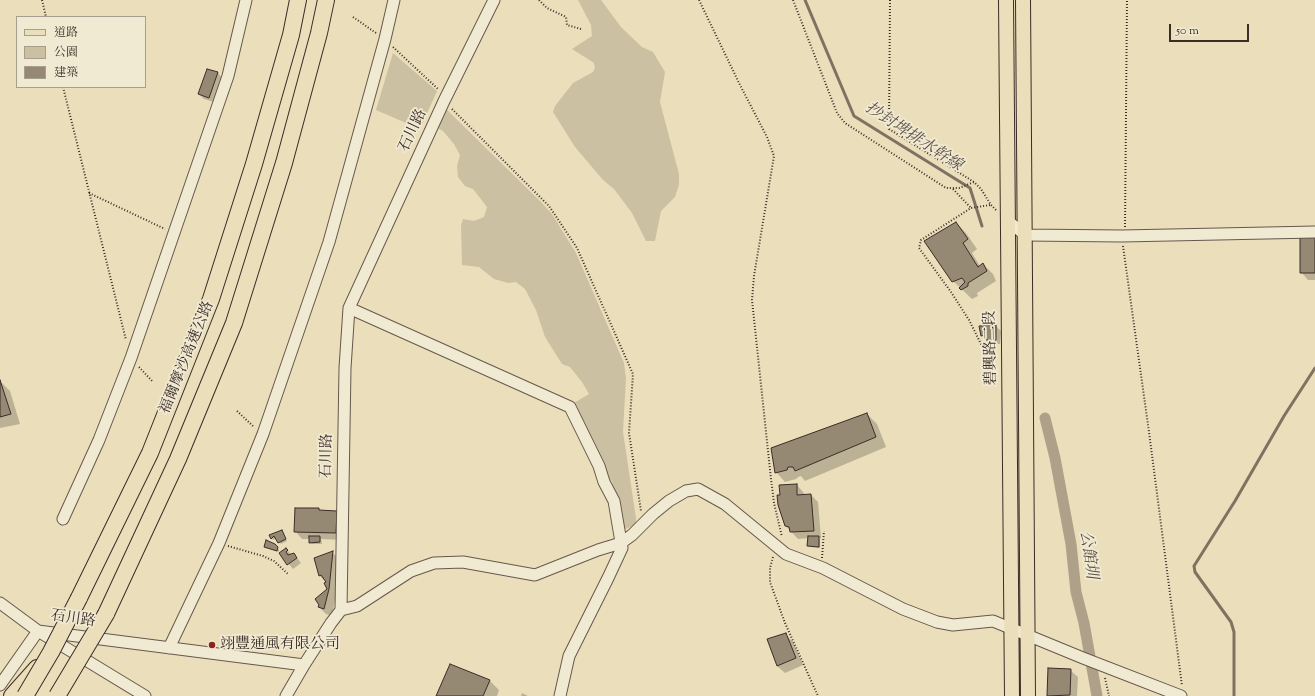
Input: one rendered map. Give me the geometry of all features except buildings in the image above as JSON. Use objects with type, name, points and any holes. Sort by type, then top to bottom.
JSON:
[{"type":"highway","name":"福爾摩沙高速公路","points":[[25,696],[51,652],[79,598],[150,453],[211,299],[254,164],[291,35],[298,0]]},
{"type":"highway","name":"福爾摩沙高速公路","points":[[57,696],[106,614],[178,459],[234,323],[284,163],[319,33],[326,0]]},
{"type":"highway","points":[[12,696],[51,652]]},
{"type":"main road","name":"碧興路二段","points":[[1006,0],[1012,696]]},
{"type":"main road","points":[[1023,0],[1028,696]]},
{"type":"street","points":[[63,519],[99,440],[132,358],[228,76],[246,0]]},
{"type":"street","points":[[169,648],[219,543],[262,434],[330,242],[385,39],[394,0]]},
{"type":"street","name":"石川路","points":[[342,610],[345,368],[349,308],[444,101],[494,0]]},
{"type":"street","points":[[1008,220],[1025,235],[1122,236],[1315,232]]},
{"type":"street","points":[[349,308],[570,407],[599,466],[604,482],[614,501],[622,548],[569,656],[560,696]]},
{"type":"street","points":[[286,696],[331,623],[342,610],[357,606],[411,571],[434,563],[463,562],[535,575],[598,550],[621,543],[632,535],[642,524],[669,501],[686,491],[698,489],[725,504],[786,554],[820,567],[903,609],[937,622],[953,626],[993,621],[1083,658],[1182,692]]},
{"type":"street","points":[[0,603],[38,631],[145,696]]},
{"type":"street","points":[[0,685],[38,631]]},
{"type":"street","name":"石川路","points":[[38,631],[304,665]]},
{"type":"path","points":[[42,0],[46,16]]},
{"type":"path","points":[[539,0],[547,8],[566,18],[567,25],[581,29]]},
{"type":"path","points":[[699,0],[767,137],[774,156],[754,276],[752,300],[773,491],[786,554]]},
{"type":"path","points":[[793,0],[837,114],[846,123],[946,188],[959,188],[974,182]]},
{"type":"path","points":[[890,0],[889,129],[974,182],[981,189],[991,205],[1008,220]]},
{"type":"path","points":[[1127,0],[1125,228],[1122,236],[1149,432],[1182,692]]},
{"type":"path","points":[[353,17],[385,39],[440,91],[444,101],[549,206],[577,248],[633,374],[629,433],[642,524]]},
{"type":"path","points":[[63,88],[124,334],[132,358],[153,382]]},
{"type":"path","points":[[953,189],[971,208]]},
{"type":"path","points":[[88,193],[175,234]]},
{"type":"path","points":[[991,205],[971,208],[921,240],[919,248],[969,320],[982,346],[991,373],[1010,375]]},
{"type":"path","points":[[237,410],[262,434]]},
{"type":"path","points":[[820,567],[823,551],[824,531]]},
{"type":"path","points":[[219,543],[274,561],[289,575]]},
{"type":"path","points":[[776,546],[770,568],[770,582],[818,696]]},
{"type":"path","points":[[1099,664],[1109,696]]},
{"type":"green space","points":[[578,0],[601,0],[621,27],[642,47],[653,52],[665,72],[660,102],[679,174],[679,185],[675,197],[661,211],[655,241],[646,241],[632,213],[614,189],[603,180],[575,147],[553,112],[555,106],[573,83],[593,72],[595,68],[594,63],[572,49],[592,36],[591,25]]},
{"type":"green space","points":[[393,53],[437,91],[420,129],[376,110]]},
{"type":"green space","points":[[443,106],[552,214],[576,253],[624,363],[626,378],[623,432],[636,518],[636,524],[630,527],[623,530],[612,481],[604,476],[575,409],[574,403],[589,394],[570,367],[562,364],[545,337],[536,310],[525,289],[516,282],[508,283],[494,279],[479,267],[462,265],[461,226],[463,219],[474,221],[484,217],[487,207],[473,189],[465,186],[458,177],[457,166],[460,155],[454,144],[443,131],[436,127]]},
{"type":"waterway","name":"抄封埤排水幹線","points":[[805,0],[854,116],[970,188],[982,226]]},
{"type":"waterway","points":[[1234,696],[1234,632],[1231,622],[1195,572],[1194,566],[1235,501],[1284,416],[1315,368]]},
{"type":"waterway","name":"公館圳","points":[[1045,418],[1055,458],[1071,544],[1076,592],[1084,623],[1097,696]]},
{"type":"place","name":"翊豐通風有限公司","points":[[212,645]]}]
